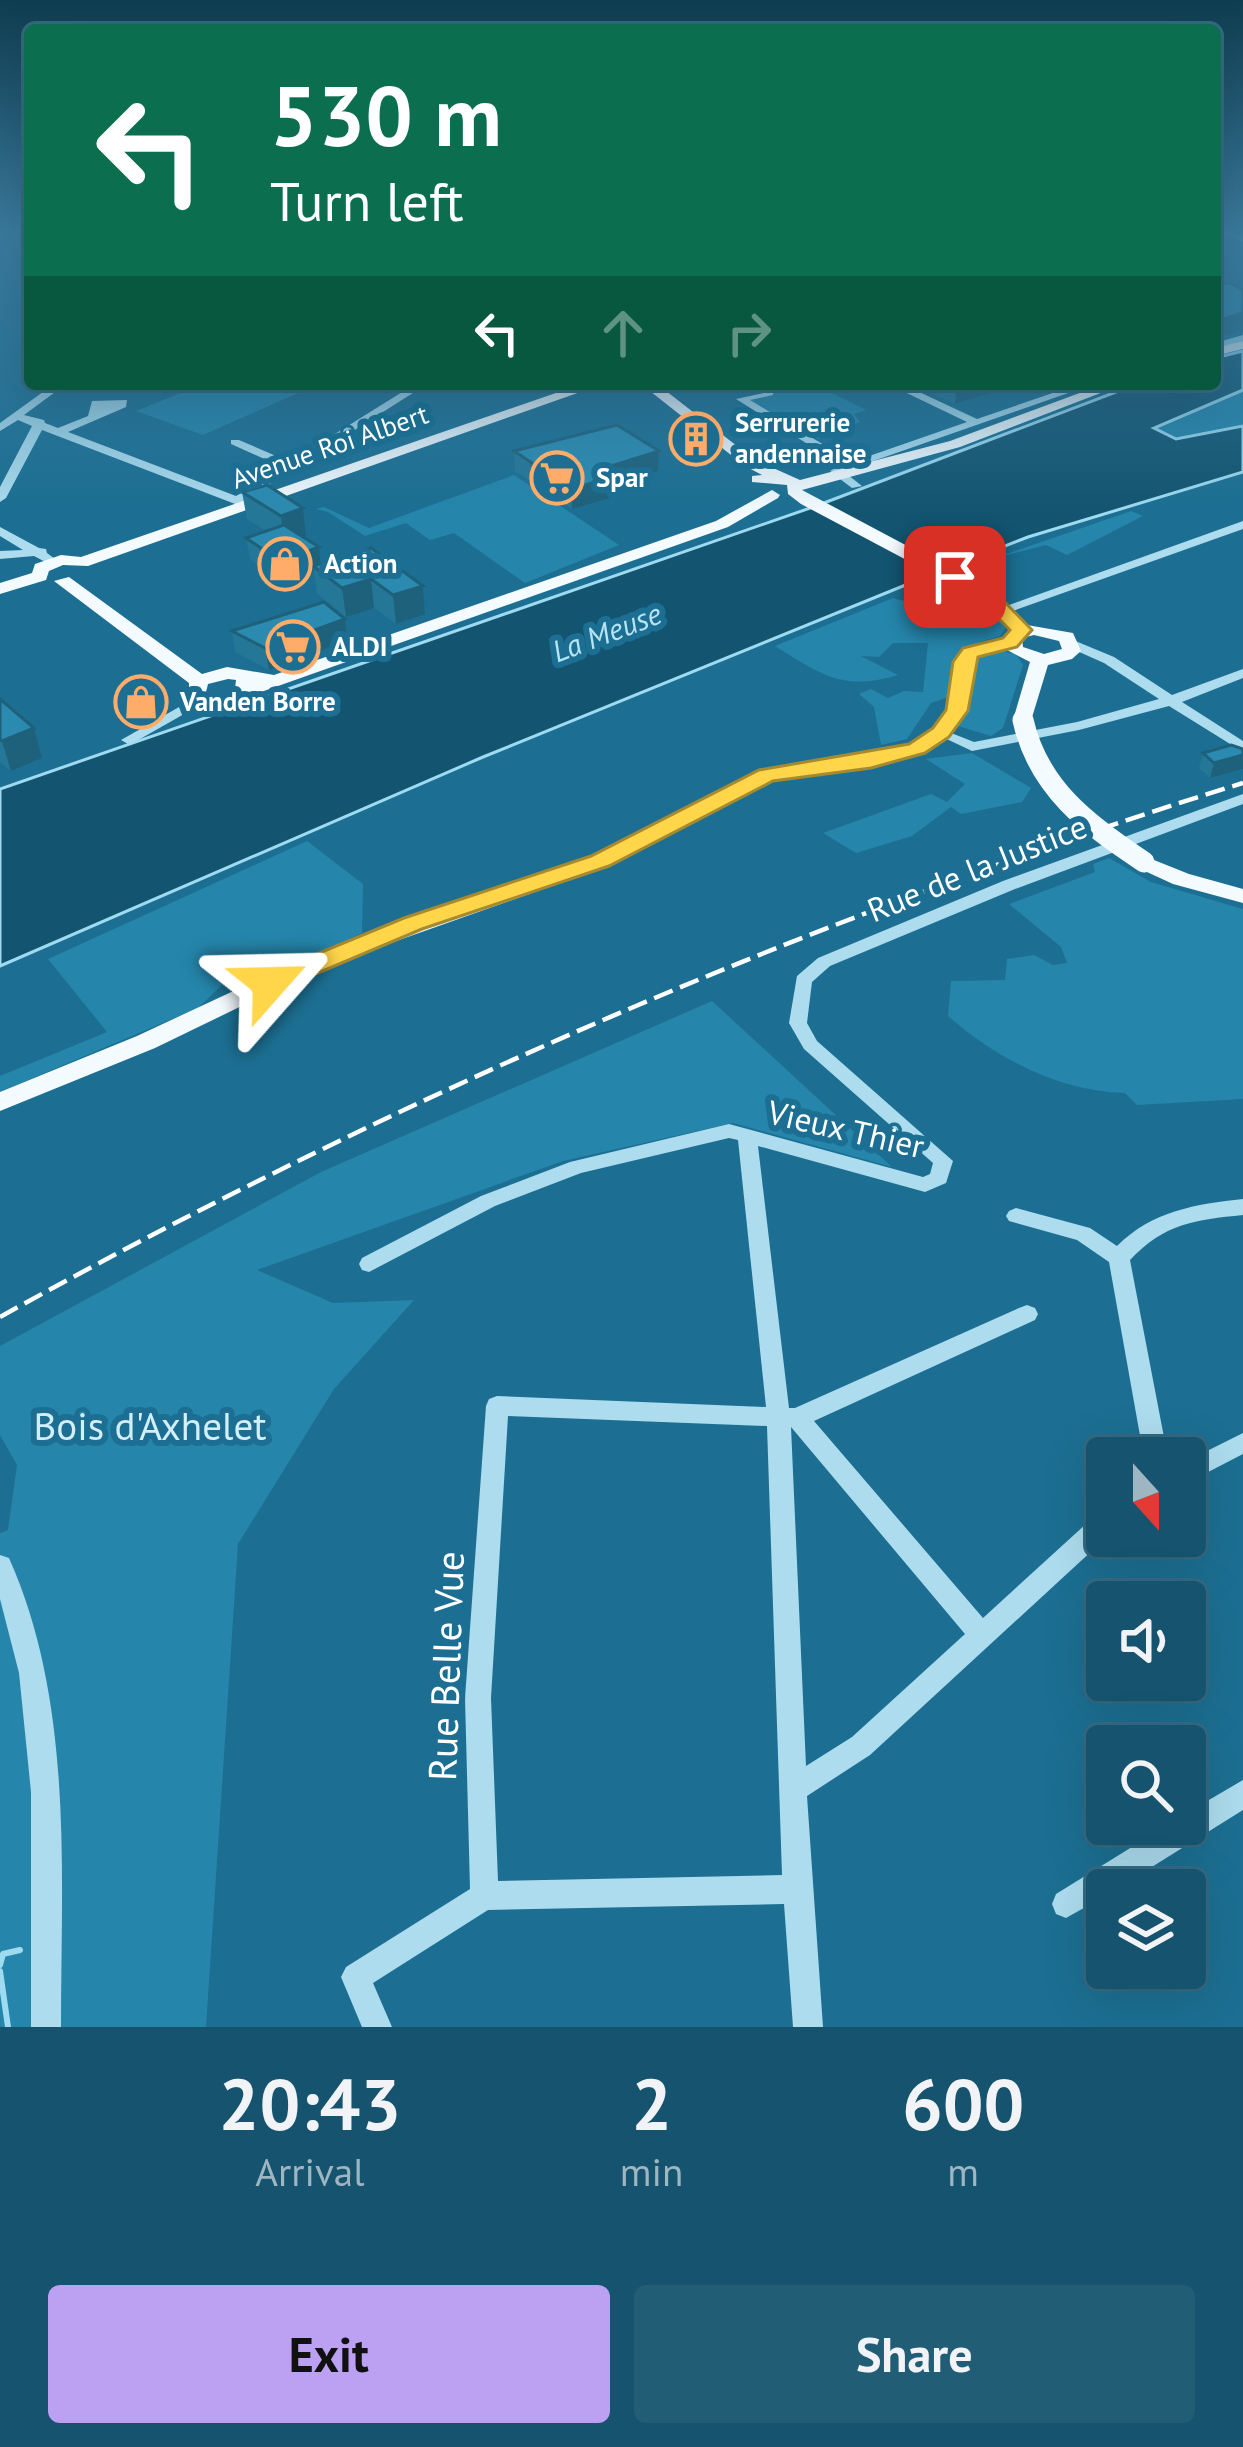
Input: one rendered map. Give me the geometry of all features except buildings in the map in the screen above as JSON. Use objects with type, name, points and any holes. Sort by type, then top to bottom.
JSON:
[{"type":"main road","name":"Avenue Roi Albert","points":[[76,573],[244,501],[575,390]]},
{"type":"main road","points":[[0,1102],[146,1042],[312,963],[600,861],[767,775],[900,755],[941,733],[957,711],[964,662],[986,646],[1016,636],[1058,632],[1070,650],[1040,660],[1025,656],[1016,636],[1004,609],[955,577],[782,488],[662,390]]},
{"type":"main road","points":[[0,589],[45,563],[76,573],[219,701],[244,685],[287,675],[737,516],[782,488],[955,444],[1101,390]]},
{"type":"main road","points":[[45,563],[76,573]]},
{"type":"main road","points":[[1040,660],[1023,720],[1026,745],[1052,787],[1112,841],[1144,862],[1181,879],[1243,896]]},
{"type":"street","points":[[0,428],[53,390]]},
{"type":"street","points":[[16,416],[244,501],[290,466],[412,390]]},
{"type":"street","points":[[771,390],[741,399],[844,475],[1071,390]]},
{"type":"street","points":[[906,390],[976,422]]},
{"type":"street","points":[[61,430],[93,418]]},
{"type":"street","points":[[0,498],[40,422]]},
{"type":"street","points":[[235,442],[290,466]]},
{"type":"street","points":[[1004,609],[1243,525]]},
{"type":"street","points":[[0,532],[45,563]]},
{"type":"street","points":[[0,555],[45,563]]},
{"type":"street","points":[[1070,650],[1109,660],[1243,743]]},
{"type":"street","points":[[941,733],[972,747],[1079,726],[1173,700],[1243,673]]},
{"type":"street","points":[[128,740],[205,685]]},
{"type":"street","name":"Rue de la Justice","points":[[810,1046],[798,1023],[803,980],[824,962],[1010,885],[1243,799]]},
{"type":"street","name":"Vieux Thier","points":[[808,2027],[797,1889],[787,1416],[747,1138],[925,1185],[939,1178],[944,1161],[810,1046]]},
{"type":"street","points":[[369,1264],[488,1201],[578,1167],[729,1131],[747,1138]]},
{"type":"street","points":[[1119,1258],[1139,1234],[1180,1214],[1240,1210]]},
{"type":"street","points":[[1016,1216],[1083,1234],[1119,1258],[1152,1437]]},
{"type":"street","points":[[980,1633],[787,1416],[1028,1314]]},
{"type":"street","name":"Rue Belle Vue","points":[[484,1896],[478,1698],[497,1406],[787,1416]]},
{"type":"street","points":[[1206,1463],[1243,1443]]},
{"type":"street","points":[[794,1789],[861,1746],[1086,1540]]},
{"type":"street","points":[[0,1566],[29,1656],[36,1717],[45,1808],[46,2027]]},
{"type":"street","points":[[1066,1904],[1243,1794]]},
{"type":"street","points":[[377,2027],[356,1977],[484,1896],[797,1889]]},
{"type":"green space","points":[[188,390],[305,390],[203,435],[136,411]]},
{"type":"green space","points":[[787,390],[826,390],[866,410],[854,414],[860,422],[818,439],[746,399]]},
{"type":"green space","points":[[1243,390],[1243,426],[1176,439],[1153,428]]},
{"type":"green space","points":[[514,475],[619,545],[525,583],[454,533],[430,540],[406,523],[365,536],[316,509],[324,507],[369,528]]},
{"type":"green space","points":[[1131,511],[1143,516],[1067,555],[1046,545],[992,559]]},
{"type":"green space","points":[[954,586],[985,603],[1006,627],[1000,636],[979,642],[957,658],[949,697],[931,703],[907,739],[881,745],[874,707],[859,694],[871,689],[888,698],[904,691],[923,692],[928,643],[893,643],[879,657],[861,656],[898,675],[862,682],[819,672],[775,646],[893,598],[919,605],[934,596],[950,596]]},
{"type":"green space","points":[[999,651],[1016,654],[1023,665],[1003,728],[991,736],[958,726],[973,660]]},
{"type":"green space","points":[[972,753],[1031,788],[1022,802],[961,814],[951,807],[912,836],[856,853],[823,833],[931,794],[947,802],[965,784],[926,759]]},
{"type":"green space","points":[[307,841],[363,884],[362,933],[271,974],[262,968],[222,985],[198,1008],[0,1092],[0,1076],[107,1032],[48,959]]},
{"type":"green space","points":[[1109,858],[1151,882],[1243,909],[1243,1099],[1137,1105],[1125,1093],[1076,1086],[1030,1070],[987,1046],[948,1016],[951,981],[1005,980],[1007,959],[1034,955],[1053,965],[1067,963],[1061,947],[1009,904],[1095,872],[1093,864]]},
{"type":"green space","name":"Bois d'Axhelet","points":[[712,1001],[892,1167],[733,1123],[563,1161],[257,1270],[333,1303],[414,1300],[334,1389],[238,1544],[206,2027],[0,2027],[0,1533],[8,1530],[17,1465],[0,1435],[0,1346],[321,1172]]},
{"type":"water","name":"La Meuse","points":[[1243,351],[1243,390],[1154,428],[1176,439],[1243,426],[1243,472],[1028,537],[908,584],[483,757],[0,966],[0,789],[816,506],[1121,390],[1221,390],[1221,356]]},
{"type":"waterway","points":[[0,1965],[3,1954],[20,1950]]},
{"type":"waterway","points":[[0,1971],[8,2027]]},
{"type":"railway","points":[[0,1317],[300,1160],[608,1018],[923,892],[1243,783]]},
{"type":"place","name":"Serrurerie andennaise","points":[[696,439]]},
{"type":"place","name":"Spar","points":[[557,478]]},
{"type":"place","name":"Action","points":[[285,564]]},
{"type":"place","name":"ALDI","points":[[293,647]]},
{"type":"place","name":"Vanden Borre","points":[[141,702]]},
{"type":"route","points":[[270,983],[413,924],[600,861],[767,775],[871,761],[917,748],[941,733],[957,711],[964,662],[971,653],[1010,642],[1022,630],[1004,609],[955,577]]}]
